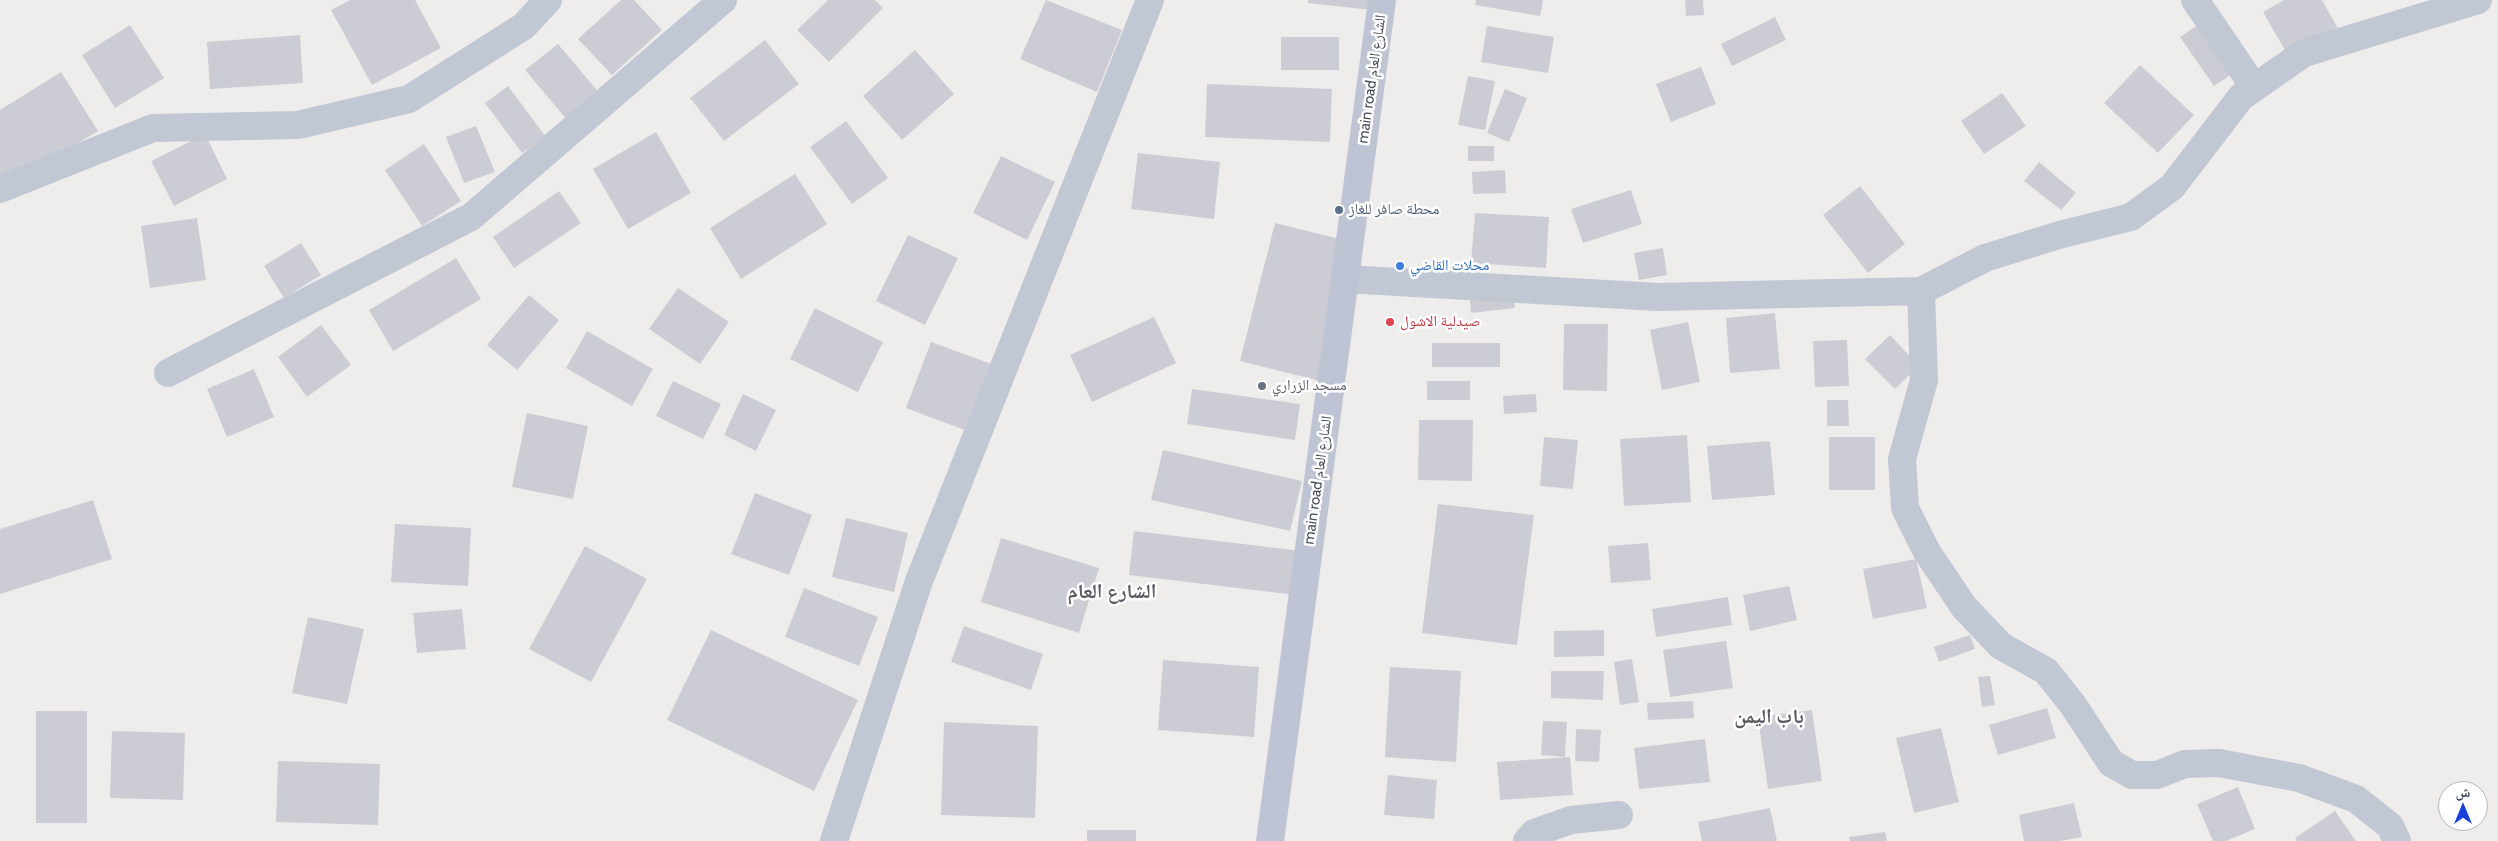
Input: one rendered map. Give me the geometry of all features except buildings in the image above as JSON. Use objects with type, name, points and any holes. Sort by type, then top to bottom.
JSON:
[{"type":"main road","name":"main road الشارع العام","points":[[1270,841],[1382,0]]},
{"type":"street","points":[[0,189],[153,128],[298,125],[409,99],[524,26],[548,0]]},
{"type":"street","points":[[168,373],[471,217],[723,0]]},
{"type":"street","points":[[834,841],[919,581],[1150,0]]},
{"type":"street","points":[[2195,0],[2254,87]]},
{"type":"street","points":[[1345,279],[1658,297],[1921,292],[1985,258],[2059,235],[2131,217],[2172,187],[2241,97],[2304,53],[2478,0]]},
{"type":"street","points":[[1921,292],[1924,380],[1902,458],[1905,508],[1927,552],[1964,607],[2001,646],[2046,671],[2073,705],[2111,763],[2132,775],[2157,775],[2185,764],[2219,763],[2298,778],[2356,799],[2390,826],[2397,841]]},
{"type":"street","points":[[1527,841],[1534,833],[1571,820],[1619,815]]},
{"type":"place","name":"محطة صافر للغاز","points":[[1339,210]]},
{"type":"place","name":"محلات القاضي","points":[[1400,266]]},
{"type":"place","name":"صيدلية الاشول","points":[[1390,322]]},
{"type":"place","name":"مسجد الزراري","points":[[1262,386]]},
{"type":"district","name":"الشارع العام","points":[[1112,592]]},
{"type":"district","name":"باب اليمن","points":[[1769,717]]}]
